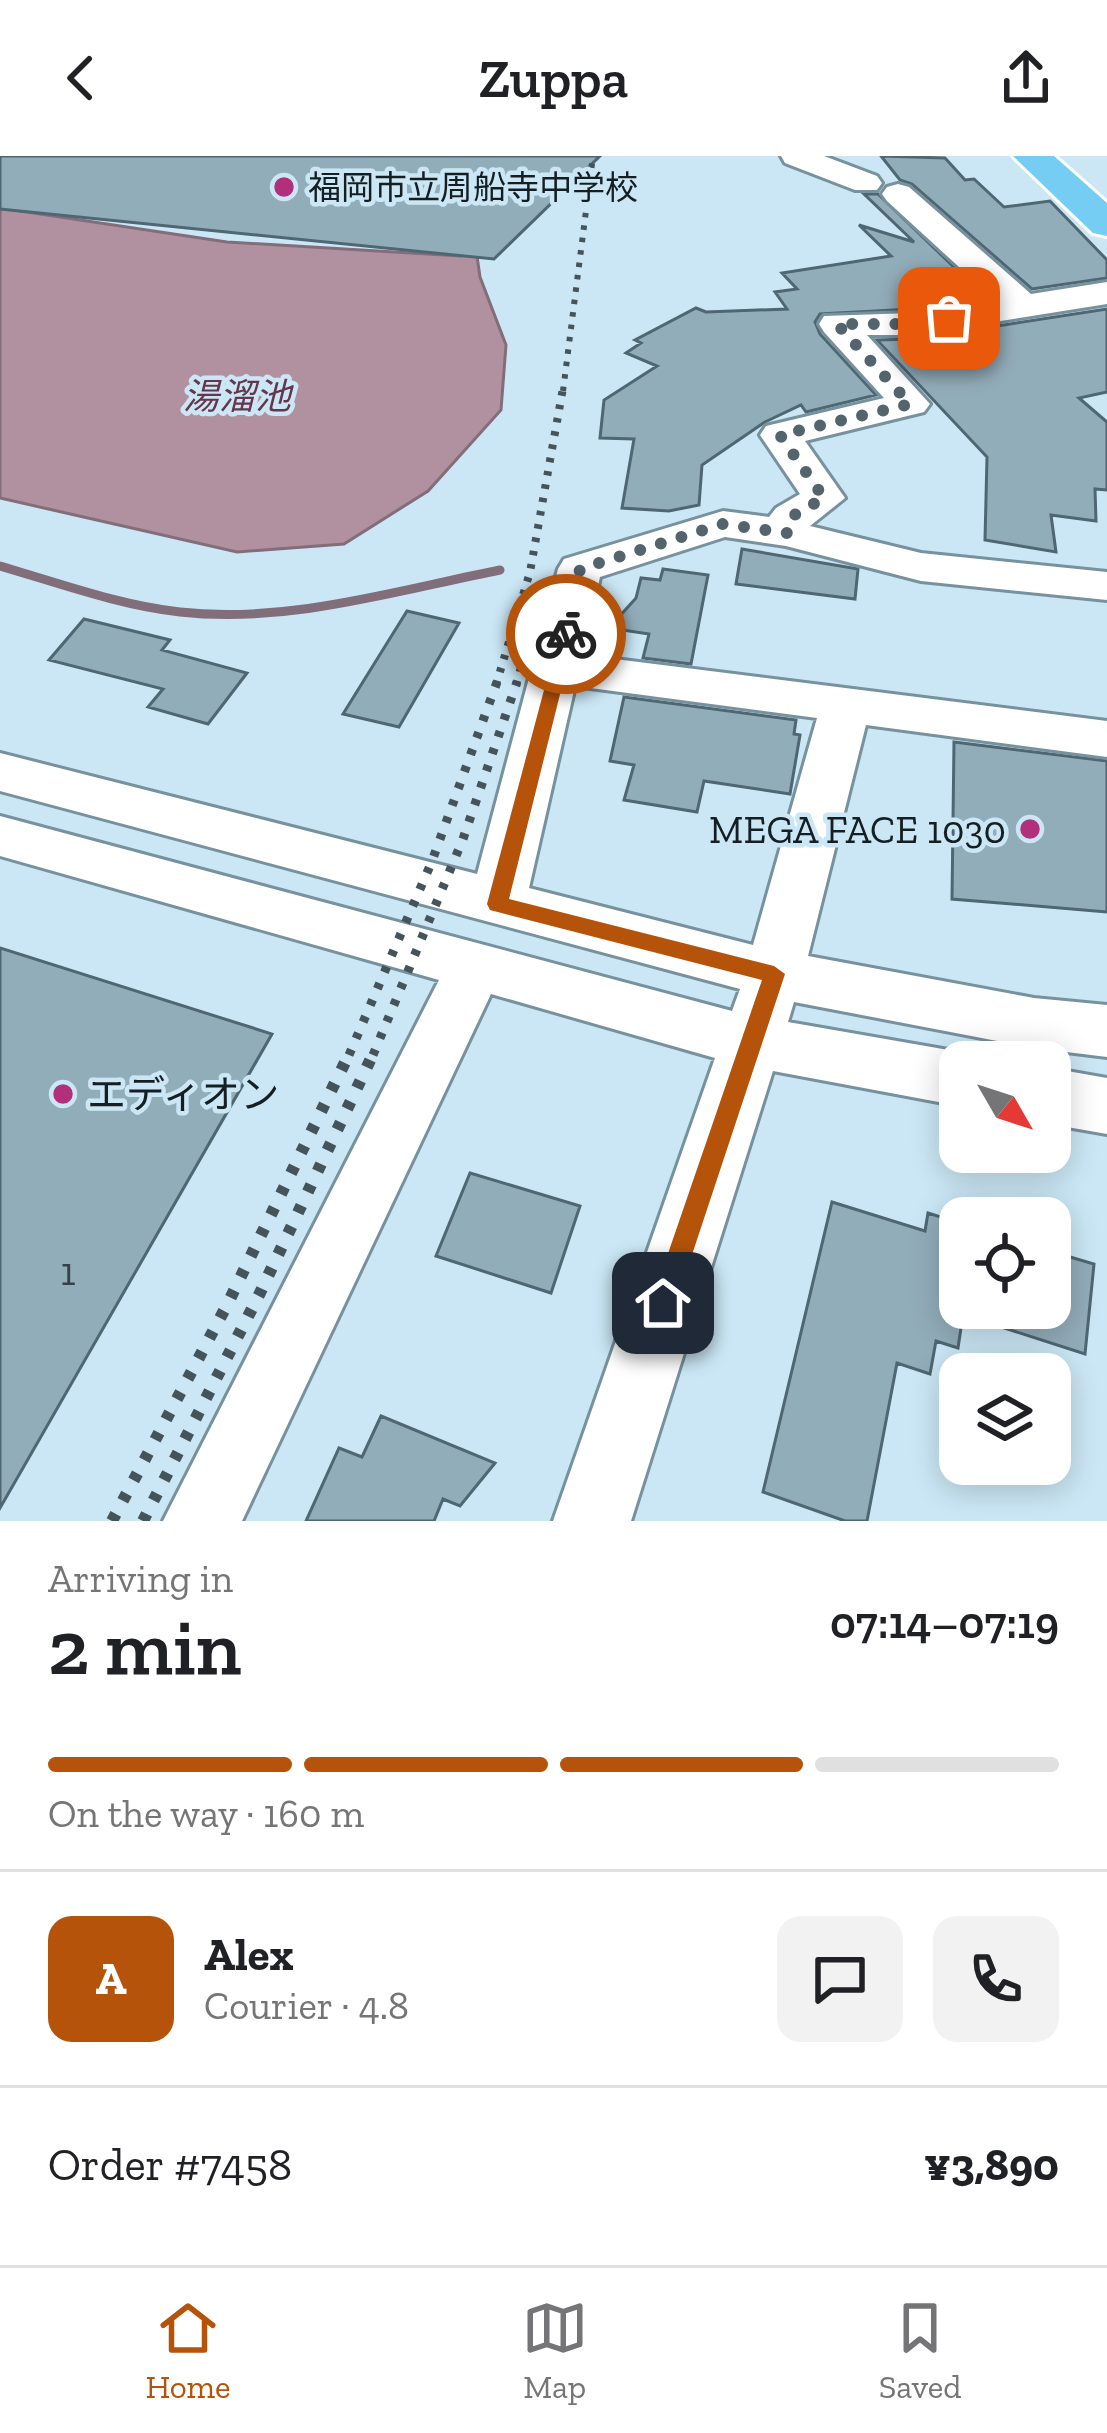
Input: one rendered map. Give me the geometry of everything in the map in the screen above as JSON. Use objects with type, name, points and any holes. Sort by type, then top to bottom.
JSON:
[{"type":"highway","points":[[1031,156],[1107,224]]},
{"type":"street","points":[[796,156],[882,188],[1022,305]]},
{"type":"street","points":[[787,533],[791,517],[824,498],[780,435],[910,404],[837,324],[912,324],[1107,293]]},
{"type":"street","points":[[202,1521],[487,935],[559,668],[580,569],[723,524],[787,533],[921,568],[1107,586]]},
{"type":"street","points":[[559,668],[1107,739]]},
{"type":"street","points":[[592,1521],[774,974],[846,705]]},
{"type":"street","points":[[0,772],[487,935],[749,1041],[939,1075]]},
{"type":"street","points":[[0,836],[487,935],[774,974],[1034,1023],[1107,1030]]},
{"type":"street","points":[[1071,1100],[1107,1106]]},
{"type":"water","name":"湯溜池","points":[[0,208],[227,242],[461,256],[476,249],[480,277],[506,345],[501,410],[428,491],[344,544],[237,552],[0,498]]},
{"type":"building","name":"福岡市立周船寺中学校","points":[[0,156],[600,156],[494,259],[0,209]]},
{"type":"building","points":[[881,156],[945,158],[965,180],[974,179],[1004,207],[1050,201],[1107,260],[1107,278],[1032,289],[912,184],[900,180]]},
{"type":"building","points":[[864,194],[878,194],[985,297],[912,309],[820,314],[815,322],[820,334],[876,395],[806,412],[801,405],[765,422],[702,465],[699,505],[669,511],[622,508],[634,439],[600,438],[604,400],[657,366],[626,353],[641,343],[635,340],[696,308],[706,312],[787,309],[775,292],[797,289],[782,273],[891,256],[859,225],[914,242]]},
{"type":"building","points":[[1107,309],[1107,392],[1079,398],[1107,422],[1107,490],[1095,489],[1096,521],[1051,515],[1056,552],[985,540],[987,457],[877,340],[913,339]]},
{"type":"building","points":[[742,549],[858,569],[855,599],[736,584]]},
{"type":"building","points":[[663,569],[708,575],[691,664],[643,658],[649,634],[609,628],[636,598],[641,578],[660,580]]},
{"type":"building","points":[[407,611],[459,623],[399,727],[343,714]]},
{"type":"building","points":[[84,619],[170,640],[162,650],[247,673],[208,724],[148,707],[163,689],[49,660]]},
{"type":"building","points":[[624,697],[796,720],[794,734],[800,735],[790,794],[704,781],[697,812],[624,800],[634,765],[610,761]]},
{"type":"building","name":"MEGA FACE 1030","points":[[954,742],[1107,761],[1107,912],[952,899]]},
{"type":"building","points":[[0,948],[272,1034],[0,1508]]},
{"type":"building","points":[[470,1173],[580,1206],[551,1293],[436,1256]]},
{"type":"building","points":[[832,1202],[925,1231],[928,1213],[939,1216],[939,1329],[961,1329],[958,1348],[936,1341],[930,1374],[897,1363],[867,1521],[845,1521],[763,1492]]},
{"type":"building","points":[[1071,1257],[1094,1264],[1085,1354],[1007,1329],[1071,1329]]},
{"type":"building","points":[[381,1416],[495,1463],[460,1506],[443,1499],[434,1521],[306,1521],[339,1448],[362,1457]]},
{"type":"waterway","points":[[0,566],[134,604],[220,615],[301,610],[500,570]]},
{"type":"railway","points":[[563,391],[593,156]]},
{"type":"railway","points":[[496,684],[530,572],[563,388]]},
{"type":"railway","points":[[516,684],[535,618]]},
{"type":"railway","points":[[349,1055],[432,861],[496,684]]},
{"type":"railway","points":[[373,1055],[463,839],[516,684]]},
{"type":"railway","points":[[112,1521],[227,1305],[350,1052]]},
{"type":"railway","points":[[143,1521],[259,1295],[374,1052]]},
{"type":"way so far","points":[[566,634],[580,569],[723,524],[787,533],[791,517],[824,498],[780,435],[910,404],[837,324],[912,324],[949,318]]},
{"type":"place","name":"福岡市立周船寺中学校","points":[[284,187]]},
{"type":"place","name":"MEGA FACE 1030","points":[[1030,829]]},
{"type":"place","name":"エディオン","points":[[63,1094]]},
{"type":"route","points":[[566,634],[497,904],[774,974],[663,1303]]}]
